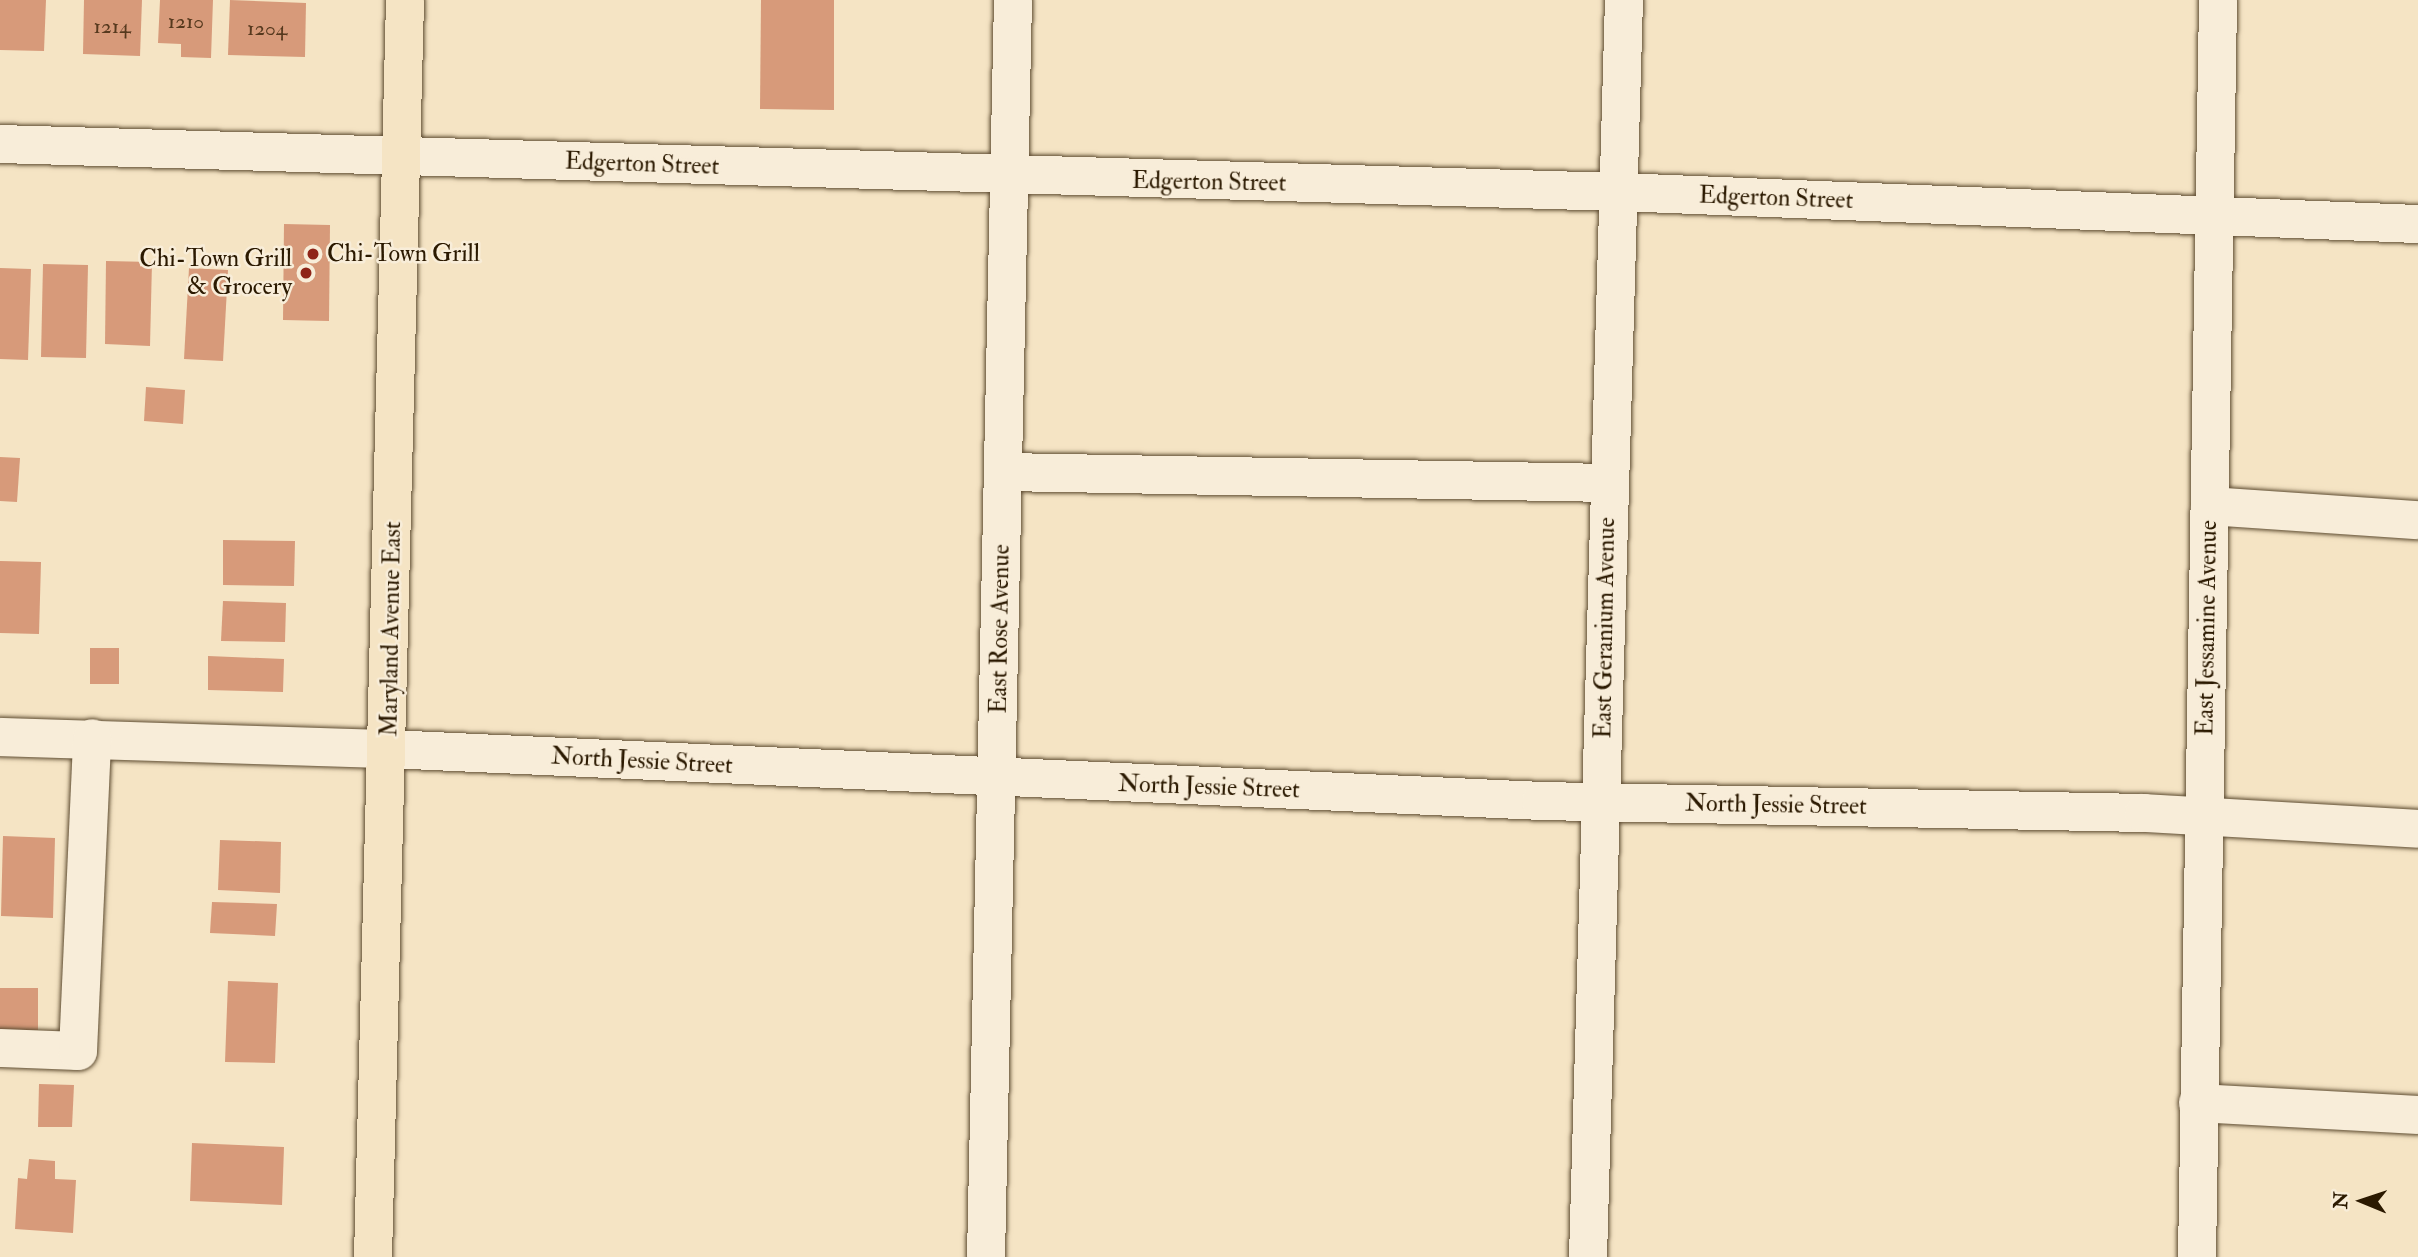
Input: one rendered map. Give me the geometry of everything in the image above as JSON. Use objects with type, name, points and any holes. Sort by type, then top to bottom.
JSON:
[{"type":"main road","name":"Maryland Avenue East","points":[[373,1257],[405,0]]},
{"type":"street","name":"East Rose Avenue","points":[[986,1257],[1013,0]]},
{"type":"street","name":"East Geranium Avenue","points":[[1588,1257],[1608,483],[1620,192],[1624,0]]},
{"type":"street","name":"East Jessamine Avenue","points":[[2197,1257],[2203,816],[2217,216],[2218,0]]},
{"type":"street","name":"Edgerton Street","points":[[0,144],[1010,177],[1620,192],[2418,224]]},
{"type":"street","points":[[1004,472],[1608,483]]},
{"type":"street","points":[[2210,506],[2418,520]]},
{"type":"street","name":"North Jessie Street","points":[[0,737],[388,748],[997,779],[1601,802],[2203,816],[2418,829]]},
{"type":"street","points":[[0,1048],[78,1051],[92,738]]},
{"type":"street","points":[[2198,1104],[2418,1115]]},
{"type":"building","points":[[0,0],[46,0],[44,51],[0,50]]},
{"type":"building","points":[[84,0],[142,0],[140,56],[83,54]]},
{"type":"building","points":[[160,0],[213,0],[211,58],[181,57],[181,44],[158,43]]},
{"type":"building","points":[[230,0],[306,3],[305,57],[228,55]]},
{"type":"building","points":[[761,0],[834,0],[834,110],[760,109]]},
{"type":"building","name":"Chi-Town Grill & Grocery","points":[[284,224],[330,225],[329,321],[283,320]]},
{"type":"building","points":[[106,261],[152,262],[150,346],[105,344]]},
{"type":"building","points":[[43,264],[88,265],[86,358],[41,357]]},
{"type":"building","points":[[0,268],[31,269],[28,360],[0,359]]},
{"type":"building","points":[[189,268],[228,270],[223,361],[184,359]]},
{"type":"building","points":[[146,387],[185,390],[183,424],[144,421]]},
{"type":"building","points":[[0,457],[20,458],[17,502],[0,501]]},
{"type":"building","points":[[223,540],[295,541],[294,586],[223,585]]},
{"type":"building","points":[[0,561],[41,562],[39,634],[0,633]]},
{"type":"building","points":[[223,601],[286,603],[285,642],[221,641]]},
{"type":"building","points":[[90,648],[119,648],[119,684],[90,684]]},
{"type":"building","points":[[208,656],[284,659],[283,692],[208,690]]},
{"type":"building","points":[[3,836],[55,838],[53,918],[1,916]]},
{"type":"building","points":[[220,840],[281,842],[280,893],[218,890]]},
{"type":"building","points":[[212,902],[277,904],[275,936],[210,933]]},
{"type":"building","points":[[228,981],[278,983],[275,1063],[225,1062]]},
{"type":"building","points":[[0,988],[38,988],[38,1030],[0,1030]]},
{"type":"building","points":[[39,1084],[74,1085],[72,1127],[38,1127]]},
{"type":"building","points":[[192,1143],[284,1147],[282,1205],[190,1201]]},
{"type":"building","points":[[29,1159],[55,1161],[55,1179],[76,1180],[73,1233],[15,1229],[18,1178],[27,1179]]},
{"type":"place","name":"Chi-Town Grill","points":[[313,254]]},
{"type":"place","name":"Chi-Town Grill & Grocery","points":[[306,273]]}]
